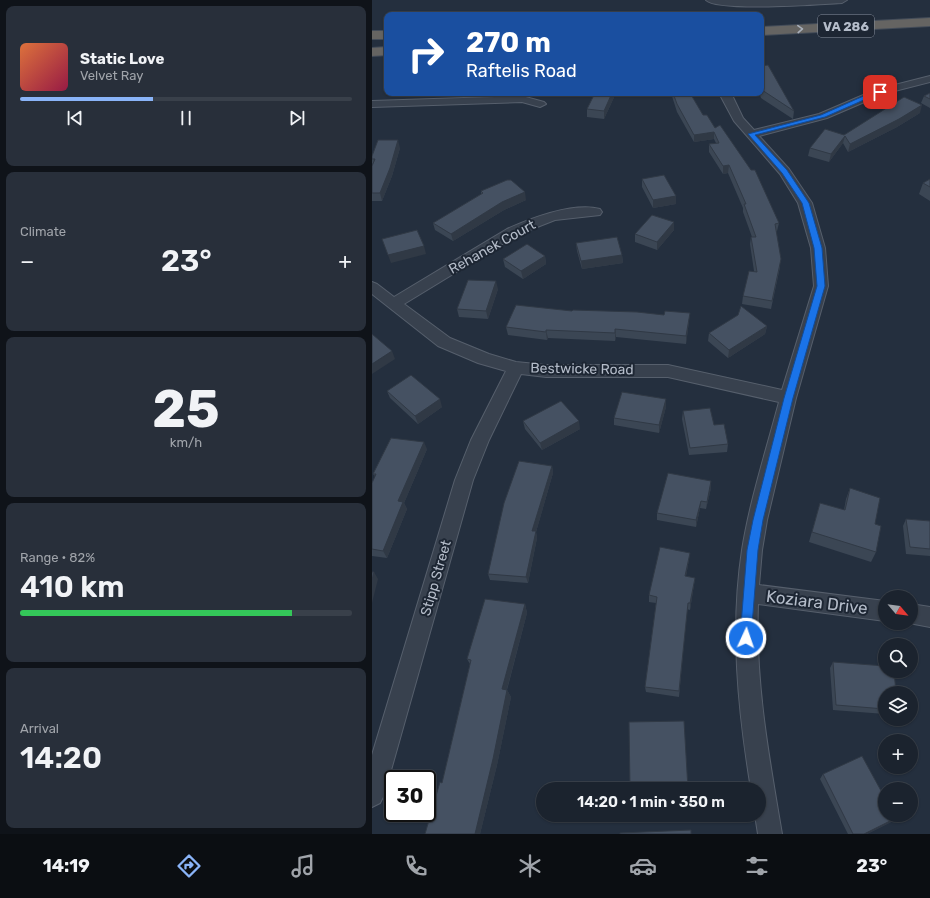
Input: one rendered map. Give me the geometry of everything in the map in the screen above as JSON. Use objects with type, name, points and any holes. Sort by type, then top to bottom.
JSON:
[{"type":"highway","name":"VA 286","points":[[764,31],[930,22]]},
{"type":"highway","points":[[372,35],[384,35]]},
{"type":"highway","points":[[372,52],[384,51]]},
{"type":"street","points":[[710,0],[736,4],[842,0]]},
{"type":"street","points":[[751,134],[823,116],[880,92],[930,79]]},
{"type":"street","points":[[726,96],[738,119],[785,172],[806,203],[818,248],[821,286],[788,398],[752,550],[746,638],[753,724],[770,834]]},
{"type":"street","points":[[372,104],[506,98],[540,104]]},
{"type":"street","name":"Rehanek Court","points":[[395,303],[512,232],[528,224],[546,217],[565,213],[595,212]]},
{"type":"street","name":"Bestwicke Road","points":[[372,287],[395,303],[444,342],[484,359],[516,368],[546,371],[668,371],[788,398]]},
{"type":"street","name":"Stipp Street","points":[[372,795],[464,480],[480,440],[516,368]]},
{"type":"street","name":"Koziara Drive","points":[[748,593],[878,610]]},
{"type":"street","points":[[918,615],[930,617]]},
{"type":"building","points":[[768,65],[794,111],[764,91],[764,66]]},
{"type":"building","points":[[930,93],[930,99],[924,96]]},
{"type":"building","points":[[594,96],[611,96],[604,111],[587,109]]},
{"type":"building","points":[[674,96],[692,96],[703,115],[707,115],[715,128],[720,125],[751,170],[755,170],[779,223],[775,224],[781,259],[772,301],[743,296],[749,271],[757,272],[751,237],[756,237],[744,204],[746,204],[729,165],[723,166],[709,144],[719,143],[714,132],[694,135]]},
{"type":"building","points":[[904,97],[922,105],[899,119],[850,144],[845,136],[831,154],[810,148],[825,129],[844,135]]},
{"type":"building","points":[[378,140],[398,140],[390,168],[380,193],[372,193],[372,166],[375,159],[372,159],[372,156]]},
{"type":"building","points":[[664,175],[676,196],[653,200],[642,179]]},
{"type":"building","points":[[930,179],[930,187],[923,183]]},
{"type":"building","points":[[507,180],[511,180],[525,192],[502,202],[451,234],[433,223],[483,193],[481,191]]},
{"type":"building","points":[[652,215],[674,222],[657,242],[635,234]]},
{"type":"building","points":[[417,230],[424,246],[388,255],[382,239]]},
{"type":"building","points":[[617,237],[622,255],[581,261],[576,243]]},
{"type":"building","points":[[527,244],[545,256],[521,271],[503,259]]},
{"type":"building","points":[[468,280],[496,281],[486,311],[457,309]]},
{"type":"building","points":[[516,305],[572,311],[637,312],[664,315],[665,311],[690,313],[686,336],[615,329],[615,333],[546,330],[546,332],[506,327]]},
{"type":"building","points":[[741,306],[767,326],[729,350],[709,333],[738,315]]},
{"type":"building","points":[[372,334],[392,351],[372,364]]},
{"type":"building","points":[[411,375],[440,399],[415,416],[387,391]]},
{"type":"building","points":[[622,392],[666,399],[659,425],[614,418]]},
{"type":"building","points":[[561,401],[579,421],[540,443],[523,421]]},
{"type":"building","points":[[710,408],[714,425],[724,424],[728,444],[690,448],[683,411]]},
{"type":"building","points":[[391,438],[424,442],[398,501],[403,502],[383,551],[372,549],[372,483],[376,474],[373,474]]},
{"type":"building","points":[[519,461],[552,466],[532,531],[536,531],[526,577],[488,574],[504,503]]},
{"type":"building","points":[[668,473],[711,481],[707,502],[701,501],[696,520],[657,513]]},
{"type":"building","points":[[850,488],[880,498],[875,524],[881,526],[876,552],[812,532],[820,503],[845,510]]},
{"type":"building","points":[[906,519],[930,521],[930,549],[910,547]]},
{"type":"building","points":[[660,547],[690,553],[685,576],[695,578],[690,603],[688,603],[679,691],[645,687],[657,597],[649,595]]},
{"type":"building","points":[[485,599],[525,604],[502,689],[507,690],[493,759],[475,834],[425,834],[428,822],[436,822],[436,796],[440,782],[442,783],[471,660],[467,659]]},
{"type":"building","points":[[833,662],[878,665],[878,678],[895,678],[895,686],[878,686],[878,708],[836,705]]},
{"type":"building","points":[[684,721],[688,782],[630,782],[629,722]]},
{"type":"building","points":[[862,756],[878,785],[878,822],[888,822],[864,834],[853,834],[823,774]]},
{"type":"building","points":[[691,830],[691,834],[620,834],[620,833]]},
{"type":"route","points":[[746,638],[752,550],[758,520],[788,398],[821,286],[818,248],[806,203],[785,172],[751,134],[800,123],[823,116],[880,92]]}]
